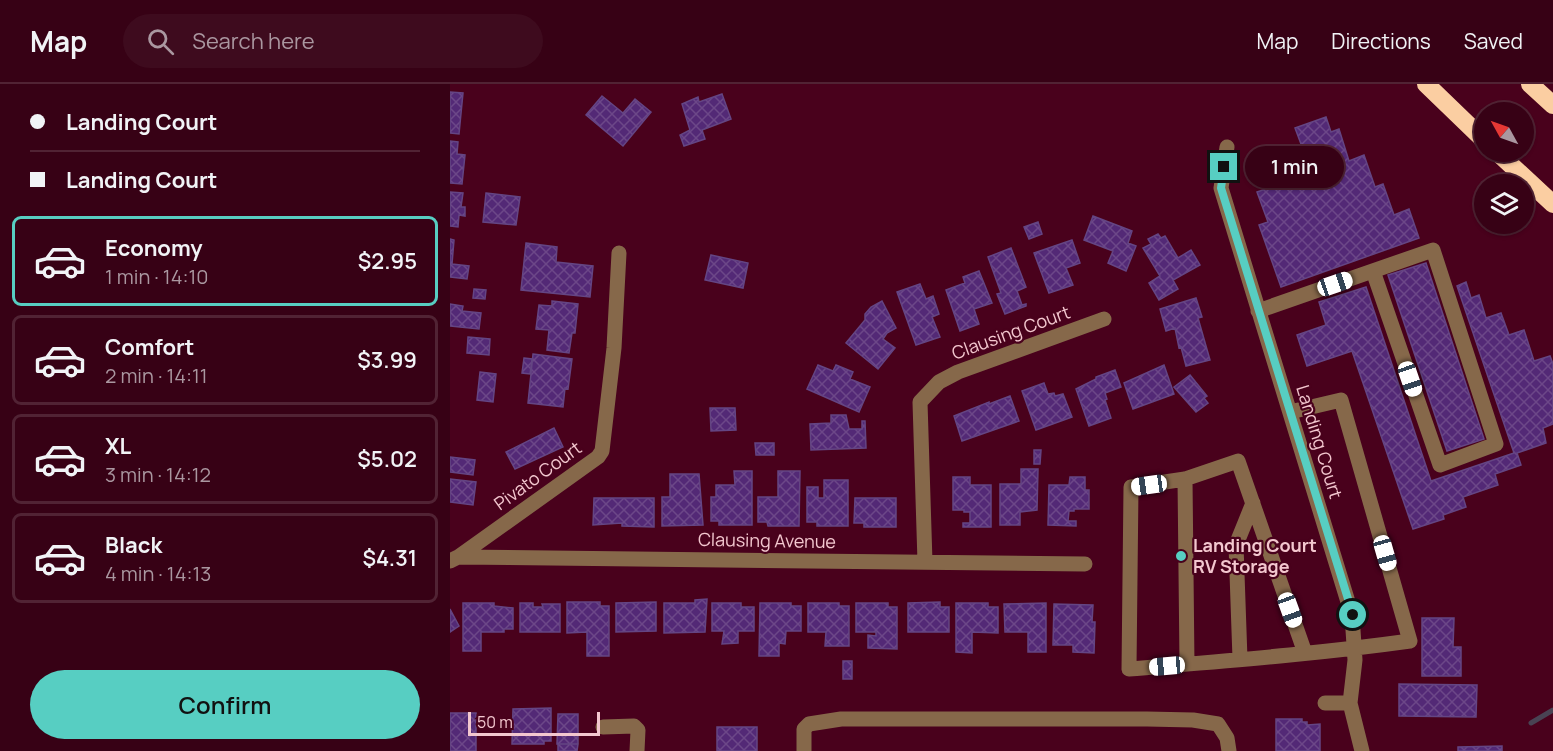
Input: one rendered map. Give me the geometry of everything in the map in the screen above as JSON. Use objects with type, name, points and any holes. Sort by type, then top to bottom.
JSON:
[{"type":"highway","points":[[1426,84],[1474,130]]},
{"type":"highway","points":[[1530,84],[1553,105]]},
{"type":"highway","points":[[1508,162],[1553,204]]},
{"type":"street","name":"Landing Court","points":[[1227,147],[1221,188],[1353,615],[1354,649],[1350,703],[1362,751]]},
{"type":"street","points":[[1258,311],[1433,250],[1496,444],[1440,465],[1373,271]]},
{"type":"street","name":"Pivato Court","points":[[454,559],[598,457],[602,451],[614,348],[619,253]]},
{"type":"street","name":"Clausing Court","points":[[925,562],[920,402],[939,382],[958,372],[1104,319]]},
{"type":"street","points":[[1290,412],[1341,400],[1410,641],[1354,649],[1129,669],[1131,487],[1185,479],[1238,461],[1305,653]]},
{"type":"street","points":[[1185,479],[1186,664]]},
{"type":"street","points":[[1240,659],[1236,545],[1253,503]]},
{"type":"street","name":"Clausing Avenue","points":[[454,559],[1084,564]]},
{"type":"street","points":[[1325,703],[1350,703]]},
{"type":"street","points":[[804,751],[804,729],[810,724],[841,719],[1070,719],[1207,722],[1218,724],[1224,731],[1229,751]]},
{"type":"street","points":[[603,727],[634,726],[638,730],[637,751]]},
{"type":"building","points":[[450,92],[463,93],[459,134],[450,133]]},
{"type":"building","points":[[722,94],[731,119],[702,130],[705,139],[684,146],[680,135],[690,130],[682,104],[698,97],[699,102]]},
{"type":"building","points":[[602,96],[623,113],[635,99],[651,112],[623,146],[586,115]]},
{"type":"building","points":[[1326,117],[1331,132],[1339,129],[1349,161],[1364,155],[1375,187],[1383,184],[1394,215],[1409,209],[1419,238],[1281,287],[1259,225],[1268,222],[1257,192],[1288,181],[1278,152],[1301,144],[1295,128]]},
{"type":"building","points":[[450,141],[458,142],[457,154],[465,155],[462,184],[450,183]]},
{"type":"building","points":[[450,192],[463,193],[461,207],[465,207],[465,216],[459,215],[458,227],[450,226]]},
{"type":"building","points":[[486,193],[520,197],[516,225],[483,222]]},
{"type":"building","points":[[1093,216],[1132,231],[1128,243],[1136,246],[1126,271],[1108,263],[1113,251],[1084,240]]},
{"type":"building","points":[[1038,222],[1042,234],[1029,239],[1024,227]]},
{"type":"building","points":[[1158,234],[1161,238],[1165,236],[1178,258],[1191,250],[1200,265],[1173,280],[1178,289],[1159,300],[1149,283],[1160,276],[1143,248],[1151,244],[1148,239]]},
{"type":"building","points":[[450,239],[454,240],[452,264],[469,266],[467,279],[450,277]]},
{"type":"building","points":[[1072,240],[1080,263],[1066,268],[1073,285],[1049,293],[1034,253]]},
{"type":"building","points":[[526,243],[557,247],[556,262],[593,266],[590,297],[521,290]]},
{"type":"building","points":[[1011,248],[1026,287],[1017,291],[1022,305],[1026,304],[1026,306],[1005,314],[997,294],[1001,293],[988,257]]},
{"type":"building","points":[[711,255],[748,263],[743,288],[705,280]]},
{"type":"building","points":[[1426,263],[1484,439],[1447,451],[1388,275]]},
{"type":"building","points":[[979,271],[992,303],[974,309],[979,324],[960,331],[946,290],[965,283],[963,277]]},
{"type":"building","points":[[1466,282],[1471,298],[1479,295],[1486,318],[1501,313],[1509,335],[1524,330],[1534,361],[1550,356],[1553,364],[1553,424],[1543,428],[1546,443],[1517,453],[1521,465],[1495,474],[1498,485],[1463,497],[1466,507],[1443,515],[1444,519],[1413,529],[1352,351],[1307,366],[1297,335],[1326,325],[1319,302],[1366,287],[1431,481],[1514,453],[1457,286]]},
{"type":"building","points":[[920,284],[926,299],[933,296],[939,314],[932,317],[940,337],[916,345],[897,292]]},
{"type":"building","points":[[474,289],[486,290],[485,299],[473,298]]},
{"type":"building","points":[[1196,298],[1202,317],[1198,318],[1210,360],[1186,366],[1175,328],[1166,331],[1160,309]]},
{"type":"building","points":[[552,301],[578,304],[575,333],[572,333],[569,353],[547,350],[549,330],[536,329],[539,305],[552,306]]},
{"type":"building","points":[[882,301],[896,328],[887,333],[883,339],[895,348],[878,369],[846,343],[865,320],[865,314],[871,307]]},
{"type":"building","points":[[450,304],[463,306],[462,311],[481,313],[479,329],[450,326]]},
{"type":"building","points":[[468,337],[490,339],[489,355],[467,353]]},
{"type":"building","points":[[533,354],[572,359],[563,407],[528,403]]},
{"type":"building","points":[[524,358],[532,359],[530,374],[522,373]]},
{"type":"building","points":[[818,365],[833,371],[836,365],[853,372],[850,379],[870,387],[859,412],[807,389]]},
{"type":"building","points":[[1164,365],[1174,394],[1133,409],[1124,383]]},
{"type":"building","points":[[1115,370],[1121,387],[1105,393],[1111,418],[1089,426],[1076,389],[1096,377]]},
{"type":"building","points":[[480,372],[496,374],[493,402],[477,400]]},
{"type":"building","points":[[1190,375],[1207,396],[1204,398],[1208,403],[1196,412],[1174,387]]},
{"type":"building","points":[[1044,383],[1048,394],[1054,393],[1055,396],[1063,394],[1072,417],[1036,430],[1022,391]]},
{"type":"building","points":[[1010,396],[1019,421],[962,441],[954,416]]},
{"type":"building","points":[[710,408],[735,408],[736,430],[711,431]]},
{"type":"building","points":[[831,415],[846,415],[849,429],[862,429],[862,421],[865,421],[866,448],[811,450],[810,424],[831,423]]},
{"type":"building","points":[[554,428],[563,447],[515,469],[506,452]]},
{"type":"building","points":[[755,443],[774,443],[774,455],[756,455]]},
{"type":"building","points":[[1034,450],[1041,450],[1040,464],[1034,464]]},
{"type":"building","points":[[450,457],[475,460],[473,475],[450,472]]},
{"type":"building","points":[[1021,469],[1038,469],[1037,510],[1020,512],[1020,525],[1000,525],[1000,484],[1021,484]]},
{"type":"building","points":[[734,471],[752,471],[752,525],[719,525],[719,521],[711,521],[711,497],[716,497],[716,485],[735,485]]},
{"type":"building","points":[[778,471],[800,471],[799,526],[768,526],[767,522],[758,522],[758,497],[778,497]]},
{"type":"building","points":[[670,474],[699,474],[703,525],[662,526],[662,497],[670,497]]},
{"type":"building","points":[[953,477],[970,477],[970,485],[991,485],[991,527],[963,527],[963,523],[970,523],[970,512],[953,510]]},
{"type":"building","points":[[1070,477],[1085,477],[1085,490],[1089,490],[1089,509],[1069,511],[1068,521],[1076,521],[1076,526],[1048,525],[1049,485],[1069,485]]},
{"type":"building","points":[[450,479],[476,482],[473,505],[450,502]]},
{"type":"building","points":[[824,480],[848,480],[848,526],[817,526],[817,522],[807,522],[807,487],[818,487],[818,498],[824,498]]},
{"type":"building","points":[[594,498],[654,498],[654,527],[622,526],[622,523],[593,525]]},
{"type":"building","points":[[855,498],[896,498],[896,527],[864,527],[864,523],[854,523]]},
{"type":"building","points":[[707,599],[705,632],[664,633],[664,603],[695,603],[695,600]]},
{"type":"building","points":[[567,602],[600,602],[600,606],[609,606],[609,656],[587,656],[587,632],[567,633]]},
{"type":"building","points":[[656,602],[656,631],[616,632],[616,603]]},
{"type":"building","points":[[940,602],[940,607],[949,607],[949,632],[908,632],[908,603]]},
{"type":"building","points":[[463,603],[494,603],[494,606],[513,608],[513,629],[504,629],[504,632],[481,632],[481,651],[463,651]]},
{"type":"building","points":[[520,603],[533,603],[533,607],[543,607],[542,604],[560,604],[560,632],[520,632]]},
{"type":"building","points":[[712,603],[741,603],[741,607],[754,607],[754,631],[738,631],[738,643],[722,644],[724,631],[712,631]]},
{"type":"building","points":[[760,603],[791,603],[791,606],[801,606],[801,631],[786,631],[785,644],[779,643],[779,656],[759,656]]},
{"type":"building","points":[[808,603],[839,603],[839,606],[849,606],[849,646],[825,646],[826,632],[808,632]]},
{"type":"building","points":[[856,603],[888,603],[888,607],[897,607],[897,649],[868,648],[868,635],[876,636],[876,632],[856,632]]},
{"type":"building","points":[[956,603],[988,603],[988,607],[998,607],[998,633],[972,632],[972,653],[956,652]]},
{"type":"building","points":[[1046,603],[1046,652],[1028,652],[1028,632],[1005,632],[1004,604]]},
{"type":"building","points":[[1054,604],[1093,605],[1094,653],[1073,652],[1073,645],[1053,645]]},
{"type":"building","points":[[450,609],[459,626],[450,632]]},
{"type":"building","points":[[1422,618],[1454,618],[1453,647],[1461,647],[1461,676],[1422,676]]},
{"type":"building","points":[[843,661],[852,661],[852,679],[843,679]]},
{"type":"building","points":[[1399,684],[1477,685],[1476,717],[1399,716]]},
{"type":"building","points":[[551,708],[551,741],[544,741],[544,744],[512,744],[513,709]]},
{"type":"building","points":[[450,713],[476,713],[476,751],[450,751]]},
{"type":"building","points":[[558,714],[578,714],[578,744],[557,744]]},
{"type":"building","points":[[1276,719],[1302,719],[1302,722],[1307,722],[1307,725],[1320,724],[1320,751],[1276,751]]},
{"type":"building","points":[[717,727],[757,727],[757,751],[717,751]]},
{"type":"building","points":[[558,744],[578,744],[577,751],[558,751]]},
{"type":"building","points":[[1502,746],[1502,751],[1458,751],[1458,747]]},
{"type":"waterway","points":[[1531,723],[1553,710]]},
{"type":"place","name":"Landing Court RV Storage","points":[[1181,556]]},
{"type":"route","points":[[1224,167],[1221,188],[1353,615]]}]
